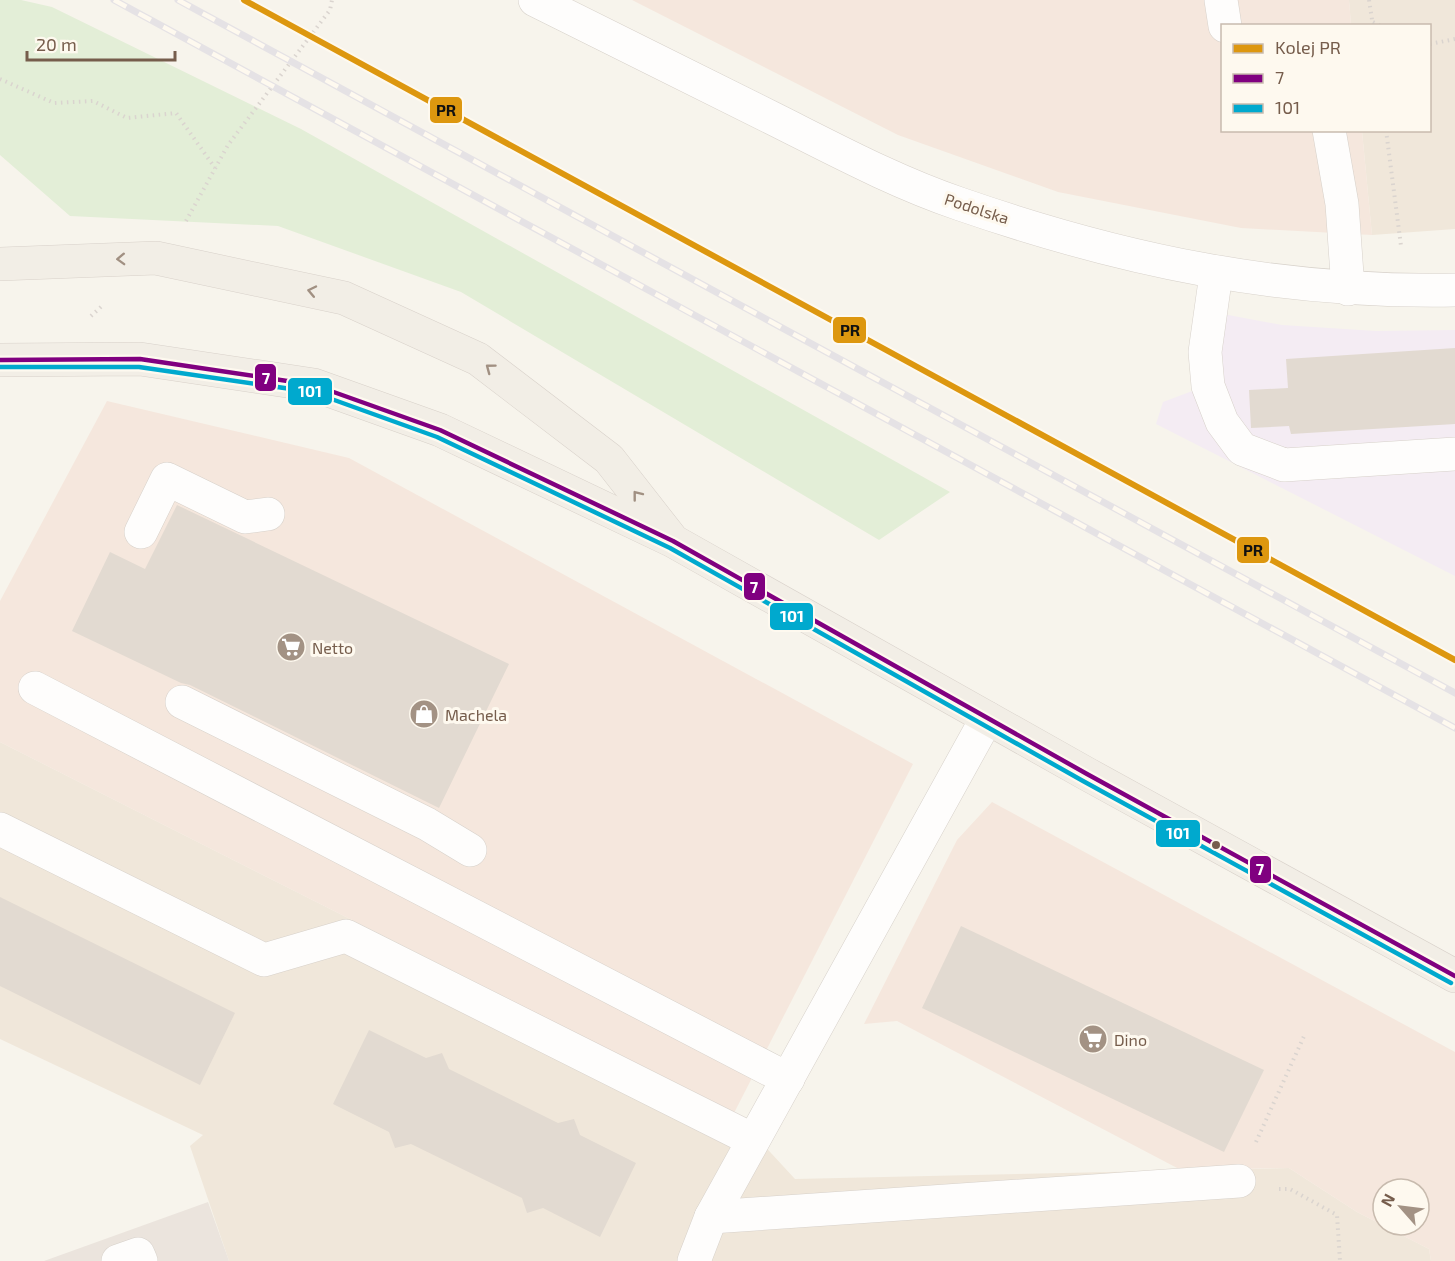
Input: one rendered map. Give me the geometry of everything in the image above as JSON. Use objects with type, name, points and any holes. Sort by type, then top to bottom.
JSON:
[{"type":"main road","points":[[0,264],[156,258],[344,298],[478,359],[609,459],[673,541]]},
{"type":"main road","points":[[0,360],[140,359],[314,385],[440,430],[673,541],[987,718],[1455,976]]},
{"type":"street","name":"Podolska","points":[[535,0],[869,167],[959,204],[1121,253],[1216,274],[1348,289],[1441,290]]},
{"type":"street","points":[[1221,0],[1225,24]]},
{"type":"street","points":[[1329,132],[1342,204],[1348,289]]},
{"type":"street","points":[[1216,274],[1205,352],[1208,386],[1222,422],[1242,448],[1284,465],[1455,454]]},
{"type":"street","points":[[141,532],[167,479],[245,517],[268,514]]},
{"type":"street","points":[[35,688],[788,1079]]},
{"type":"street","points":[[182,702],[427,824],[470,850]]},
{"type":"street","points":[[694,1261],[711,1217],[987,718]]},
{"type":"street","points":[[0,829],[264,960],[346,936],[753,1140]]},
{"type":"street","points":[[711,1217],[1239,1181]]},
{"type":"street","points":[[118,1261],[138,1254],[141,1261]]},
{"type":"path","points":[[256,107],[330,10],[332,0]]},
{"type":"path","points":[[1369,0],[1372,24]]},
{"type":"path","points":[[1431,44],[1455,39]]},
{"type":"path","points":[[0,79],[54,103],[93,101],[127,118],[176,113],[215,168]]},
{"type":"path","points":[[1386,132],[1402,251],[1441,290]]},
{"type":"path","points":[[1305,1034],[1239,1181],[1257,1191],[1290,1189],[1337,1215],[1340,1261]]},
{"type":"shaded area","points":[[632,0],[1349,0],[1351,24],[1221,24],[1221,132],[1362,132],[1372,235],[1241,228],[1058,192],[898,135]]},
{"type":"shaded area","points":[[1349,0],[1455,0],[1455,229],[1372,235],[1362,132],[1431,132],[1431,24],[1351,24]]},
{"type":"shaded area","points":[[1223,314],[1282,325],[1376,331],[1455,330],[1455,576],[1156,424],[1163,402],[1219,381]]},
{"type":"shaded area","points":[[107,401],[349,458],[913,764],[734,1113],[0,742],[0,601]]},
{"type":"shaded area","points":[[0,742],[734,1113],[795,1179],[1289,1168],[1371,1219],[1371,1237],[1406,1237],[1429,1249],[1431,1261],[229,1261],[190,1146],[203,1135],[0,1039]]},
{"type":"shaded area","points":[[992,802],[1455,1052],[1455,1261],[1431,1261],[1429,1249],[1406,1237],[1431,1237],[1431,1177],[1371,1177],[1371,1219],[1289,1168],[1181,1170],[897,1021],[864,1024],[957,840]]},
{"type":"shaded area","points":[[208,1202],[229,1261],[44,1261]]},
{"type":"green space","points":[[0,0],[21,0],[52,7],[301,129],[950,492],[879,540],[461,292],[278,226],[70,216],[0,155]]},
{"type":"building","points":[[1455,348],[1455,424],[1291,434],[1289,426],[1251,428],[1249,390],[1288,388],[1286,359]]},
{"type":"building","name":"Netto","points":[[177,505],[509,664],[439,808],[190,685],[181,683],[72,631],[110,552],[145,569]]},
{"type":"building","points":[[0,897],[235,1013],[200,1085],[0,986]]},
{"type":"building","name":"Dino","points":[[961,926],[1264,1070],[1224,1152],[922,1008]]},
{"type":"building","points":[[369,1030],[426,1058],[442,1053],[449,1069],[558,1123],[574,1119],[580,1135],[636,1163],[600,1237],[543,1208],[527,1213],[522,1198],[411,1144],[395,1148],[389,1132],[333,1104]]},
{"type":"railway","points":[[114,0],[1455,728]]},
{"type":"railway","points":[[178,0],[1455,693]]},
{"type":"rail line","name":"PR","points":[[244,0],[1455,660]]},
{"type":"transit line","name":"7","points":[[0,360],[140,359],[314,385],[440,430],[673,541],[1087,774],[1455,976]]},
{"type":"transit line","name":"101","points":[[0,367],[139,367],[312,392],[437,437],[670,548],[1083,781],[1451,983]]},
{"type":"place","name":"Netto","points":[[291,647]]},
{"type":"place","name":"Machela","points":[[424,714]]},
{"type":"place","name":"Dino","points":[[1093,1039]]}]
